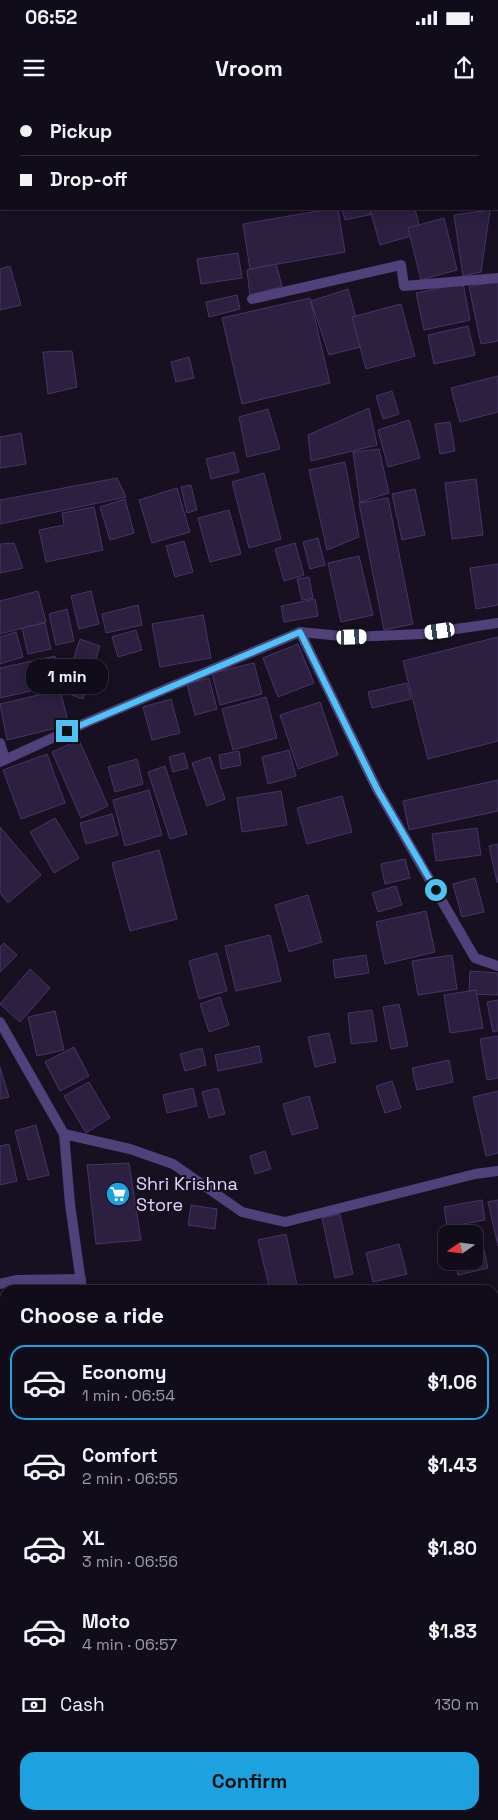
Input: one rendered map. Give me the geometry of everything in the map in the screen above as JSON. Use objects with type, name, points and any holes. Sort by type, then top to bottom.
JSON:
[{"type":"street","points":[[252,299],[401,265],[404,286],[498,278]]},
{"type":"street","points":[[0,743],[3,760],[300,632],[352,637],[421,634],[498,623]]},
{"type":"street","points":[[300,632],[377,789],[476,958],[498,966]]},
{"type":"street","points":[[0,1022],[64,1134],[70,1204],[82,1285]]},
{"type":"street","points":[[64,1134],[130,1149],[174,1164],[242,1212],[285,1222],[475,1174],[498,1172]]},
{"type":"street","points":[[0,1284],[16,1280],[81,1279]]},
{"type":"building","points":[[324,210],[338,210],[345,252],[250,269],[243,224]]},
{"type":"building","points":[[342,210],[391,210],[345,220]]},
{"type":"building","points":[[370,210],[415,210],[421,233],[380,245]]},
{"type":"building","points":[[490,210],[481,272],[463,276],[454,215]]},
{"type":"building","points":[[444,218],[457,270],[421,280],[408,228]]},
{"type":"building","points":[[238,253],[242,278],[201,284],[197,259]]},
{"type":"building","points":[[276,264],[282,286],[250,296],[247,270]]},
{"type":"building","points":[[10,266],[21,305],[0,310],[0,269]]},
{"type":"building","points":[[498,281],[498,341],[481,344],[469,287]]},
{"type":"building","points":[[463,283],[470,320],[424,330],[416,293]]},
{"type":"building","points":[[348,289],[364,346],[329,355],[311,301]]},
{"type":"building","points":[[237,295],[240,309],[209,317],[206,302]]},
{"type":"building","points":[[310,298],[330,383],[242,404],[222,318]]},
{"type":"building","points":[[401,304],[415,356],[366,369],[352,317]]},
{"type":"building","points":[[468,326],[475,355],[434,364],[428,335]]},
{"type":"building","points":[[72,351],[77,387],[48,394],[43,352]]},
{"type":"building","points":[[189,357],[194,378],[176,382],[171,362]]},
{"type":"building","points":[[498,376],[498,412],[460,422],[451,388]]},
{"type":"building","points":[[392,391],[399,414],[383,419],[376,396]]},
{"type":"building","points":[[369,408],[377,445],[311,461],[308,435]]},
{"type":"building","points":[[268,409],[280,449],[247,457],[239,417]]},
{"type":"building","points":[[409,420],[420,458],[388,467],[378,430]]},
{"type":"building","points":[[450,422],[455,451],[440,454],[435,424]]},
{"type":"building","points":[[21,433],[26,464],[0,468],[0,437]]},
{"type":"building","points":[[379,449],[389,493],[360,502],[353,452]]},
{"type":"building","points":[[234,452],[239,472],[211,479],[206,459]]},
{"type":"building","points":[[345,462],[359,537],[327,550],[309,470]]},
{"type":"building","points":[[264,473],[281,539],[249,548],[232,482]]},
{"type":"building","points":[[117,478],[126,497],[0,524],[0,500]]},
{"type":"building","points":[[476,479],[483,535],[452,539],[445,483]]},
{"type":"building","points":[[191,485],[197,510],[187,513],[181,487]]},
{"type":"building","points":[[177,488],[190,532],[152,543],[139,500]]},
{"type":"building","points":[[415,489],[425,535],[402,540],[392,494]]},
{"type":"building","points":[[388,498],[413,624],[384,630],[359,503]]},
{"type":"building","points":[[125,499],[134,533],[110,540],[100,507]]},
{"type":"building","points":[[94,507],[103,550],[46,562],[39,530],[64,525],[62,513]]},
{"type":"building","points":[[229,510],[241,554],[210,562],[198,518]]},
{"type":"building","points":[[318,538],[325,565],[310,569],[303,542]]},
{"type":"building","points":[[184,541],[193,572],[175,577],[166,546]]},
{"type":"building","points":[[14,543],[23,568],[0,573],[0,544]]},
{"type":"building","points":[[295,543],[304,575],[284,581],[275,549]]},
{"type":"building","points":[[359,556],[373,615],[341,622],[328,563]]},
{"type":"building","points":[[498,564],[498,605],[476,609],[470,568]]},
{"type":"building","points":[[309,577],[313,598],[302,600],[297,579]]},
{"type":"building","points":[[38,591],[46,622],[0,634],[0,601]]},
{"type":"building","points":[[91,591],[99,624],[79,629],[71,596]]},
{"type":"building","points":[[315,599],[318,616],[284,622],[281,606]]},
{"type":"building","points":[[138,605],[142,625],[106,633],[102,614]]},
{"type":"building","points":[[67,609],[74,641],[56,645],[49,614]]},
{"type":"building","points":[[203,615],[211,658],[160,667],[152,624]]},
{"type":"building","points":[[45,623],[51,649],[28,654],[22,628]]},
{"type":"building","points":[[136,630],[142,650],[118,657],[112,637]]},
{"type":"building","points":[[16,632],[23,657],[0,664],[0,637]]},
{"type":"building","points":[[498,637],[498,741],[428,759],[403,661]]},
{"type":"building","points":[[80,639],[100,646],[83,699],[63,692]]},
{"type":"building","points":[[298,644],[314,683],[278,697],[263,658]]},
{"type":"building","points":[[55,656],[61,684],[0,698],[0,668]]},
{"type":"building","points":[[254,663],[262,694],[220,705],[212,673]]},
{"type":"building","points":[[209,678],[217,709],[195,715],[187,684]]},
{"type":"building","points":[[407,683],[411,699],[372,708],[368,692]]},
{"type":"building","points":[[60,690],[69,725],[7,740],[0,704]]},
{"type":"building","points":[[266,697],[277,738],[233,750],[222,709]]},
{"type":"building","points":[[171,699],[180,733],[152,740],[143,707]]},
{"type":"building","points":[[320,702],[338,755],[298,769],[280,715]]},
{"type":"building","points":[[79,740],[108,806],[81,818],[52,752]]},
{"type":"building","points":[[289,750],[296,776],[268,784],[262,757]]},
{"type":"building","points":[[239,751],[241,765],[221,769],[219,755]]},
{"type":"building","points":[[184,753],[188,768],[173,772],[169,757]]},
{"type":"building","points":[[47,754],[65,803],[21,819],[3,770]]},
{"type":"building","points":[[210,757],[225,799],[207,806],[192,763]]},
{"type":"building","points":[[137,759],[143,784],[115,792],[108,767]]},
{"type":"building","points":[[165,766],[187,834],[170,839],[148,772]]},
{"type":"building","points":[[498,780],[498,811],[409,830],[403,801]]},
{"type":"building","points":[[149,790],[162,835],[125,846],[113,800]]},
{"type":"building","points":[[281,791],[287,825],[242,832],[237,798]]},
{"type":"building","points":[[342,796],[352,832],[307,844],[297,808]]},
{"type":"building","points":[[112,814],[118,835],[86,844],[80,823]]},
{"type":"building","points":[[55,818],[79,858],[54,873],[30,832]]},
{"type":"building","points":[[0,827],[41,875],[8,903],[0,893]]},
{"type":"building","points":[[477,828],[481,855],[436,861],[432,834]]},
{"type":"building","points":[[498,844],[498,882],[497,882],[489,846]]},
{"type":"building","points":[[159,850],[177,919],[130,931],[112,863]]},
{"type":"building","points":[[405,859],[410,878],[385,884],[381,864]]},
{"type":"building","points":[[475,878],[484,912],[462,917],[453,884]]},
{"type":"building","points":[[396,886],[402,905],[378,912],[372,893]]},
{"type":"building","points":[[308,895],[322,942],[289,952],[275,905]]},
{"type":"building","points":[[426,911],[435,952],[385,964],[376,922]]},
{"type":"building","points":[[270,935],[281,981],[236,991],[225,946]]},
{"type":"building","points":[[4,943],[17,955],[0,972],[0,947]]},
{"type":"building","points":[[217,953],[227,991],[199,999],[189,961]]},
{"type":"building","points":[[366,955],[369,973],[335,978],[333,960]]},
{"type":"building","points":[[452,955],[457,989],[418,995],[412,961]]},
{"type":"building","points":[[30,969],[50,988],[20,1022],[0,1004]]},
{"type":"building","points":[[470,971],[498,973],[498,995],[469,994]]},
{"type":"building","points":[[476,990],[483,1028],[450,1033],[444,995]]},
{"type":"building","points":[[220,997],[229,1025],[209,1032],[200,1004]]},
{"type":"building","points":[[498,1000],[498,1031],[493,1032],[487,1002]]},
{"type":"building","points":[[399,1004],[408,1046],[391,1049],[383,1007]]},
{"type":"building","points":[[372,1010],[377,1041],[351,1044],[348,1013]]},
{"type":"building","points":[[55,1011],[64,1050],[37,1056],[28,1017]]},
{"type":"building","points":[[329,1033],[336,1062],[315,1067],[308,1037]]},
{"type":"building","points":[[498,1036],[498,1078],[487,1080],[480,1039]]},
{"type":"building","points":[[259,1046],[262,1062],[218,1071],[215,1055]]},
{"type":"building","points":[[74,1047],[89,1076],[60,1091],[45,1062]]},
{"type":"building","points":[[202,1048],[206,1065],[185,1071],[180,1054]]},
{"type":"building","points":[[449,1060],[453,1082],[417,1090],[412,1068]]},
{"type":"building","points":[[0,1067],[9,1097],[0,1099]]},
{"type":"building","points":[[392,1081],[401,1108],[385,1113],[376,1086]]},
{"type":"building","points":[[89,1082],[110,1118],[86,1133],[64,1096]]},
{"type":"building","points":[[193,1088],[197,1106],[167,1113],[163,1095]]},
{"type":"building","points":[[218,1088],[225,1114],[209,1118],[202,1092]]},
{"type":"building","points":[[498,1091],[498,1153],[486,1156],[473,1097]]},
{"type":"building","points":[[309,1096],[318,1128],[292,1135],[283,1104]]},
{"type":"building","points":[[36,1125],[49,1175],[28,1180],[15,1131]]},
{"type":"building","points":[[9,1144],[17,1181],[0,1185],[0,1146]]},
{"type":"building","points":[[265,1151],[271,1169],[255,1174],[250,1156]]},
{"type":"building","points":[[129,1163],[141,1240],[96,1244],[87,1165]]},
{"type":"building","points":[[482,1200],[485,1220],[447,1225],[444,1207]]},
{"type":"building","points":[[498,1200],[498,1246],[488,1202]]},
{"type":"building","points":[[191,1205],[217,1209],[215,1229],[188,1225]]},
{"type":"building","points":[[340,1214],[353,1274],[335,1278],[322,1218]]},
{"type":"building","points":[[286,1234],[297,1285],[269,1285],[258,1240]]},
{"type":"building","points":[[399,1244],[407,1274],[373,1282],[366,1253]]},
{"type":"building","points":[[483,1246],[488,1268],[483,1269]]},
{"type":"building","points":[[457,1270],[479,1270],[458,1275]]},
{"type":"place","name":"Shri Krishna Store","points":[[118,1194]]},
{"type":"route","points":[[67,731],[300,632],[377,789],[436,890]]}]
